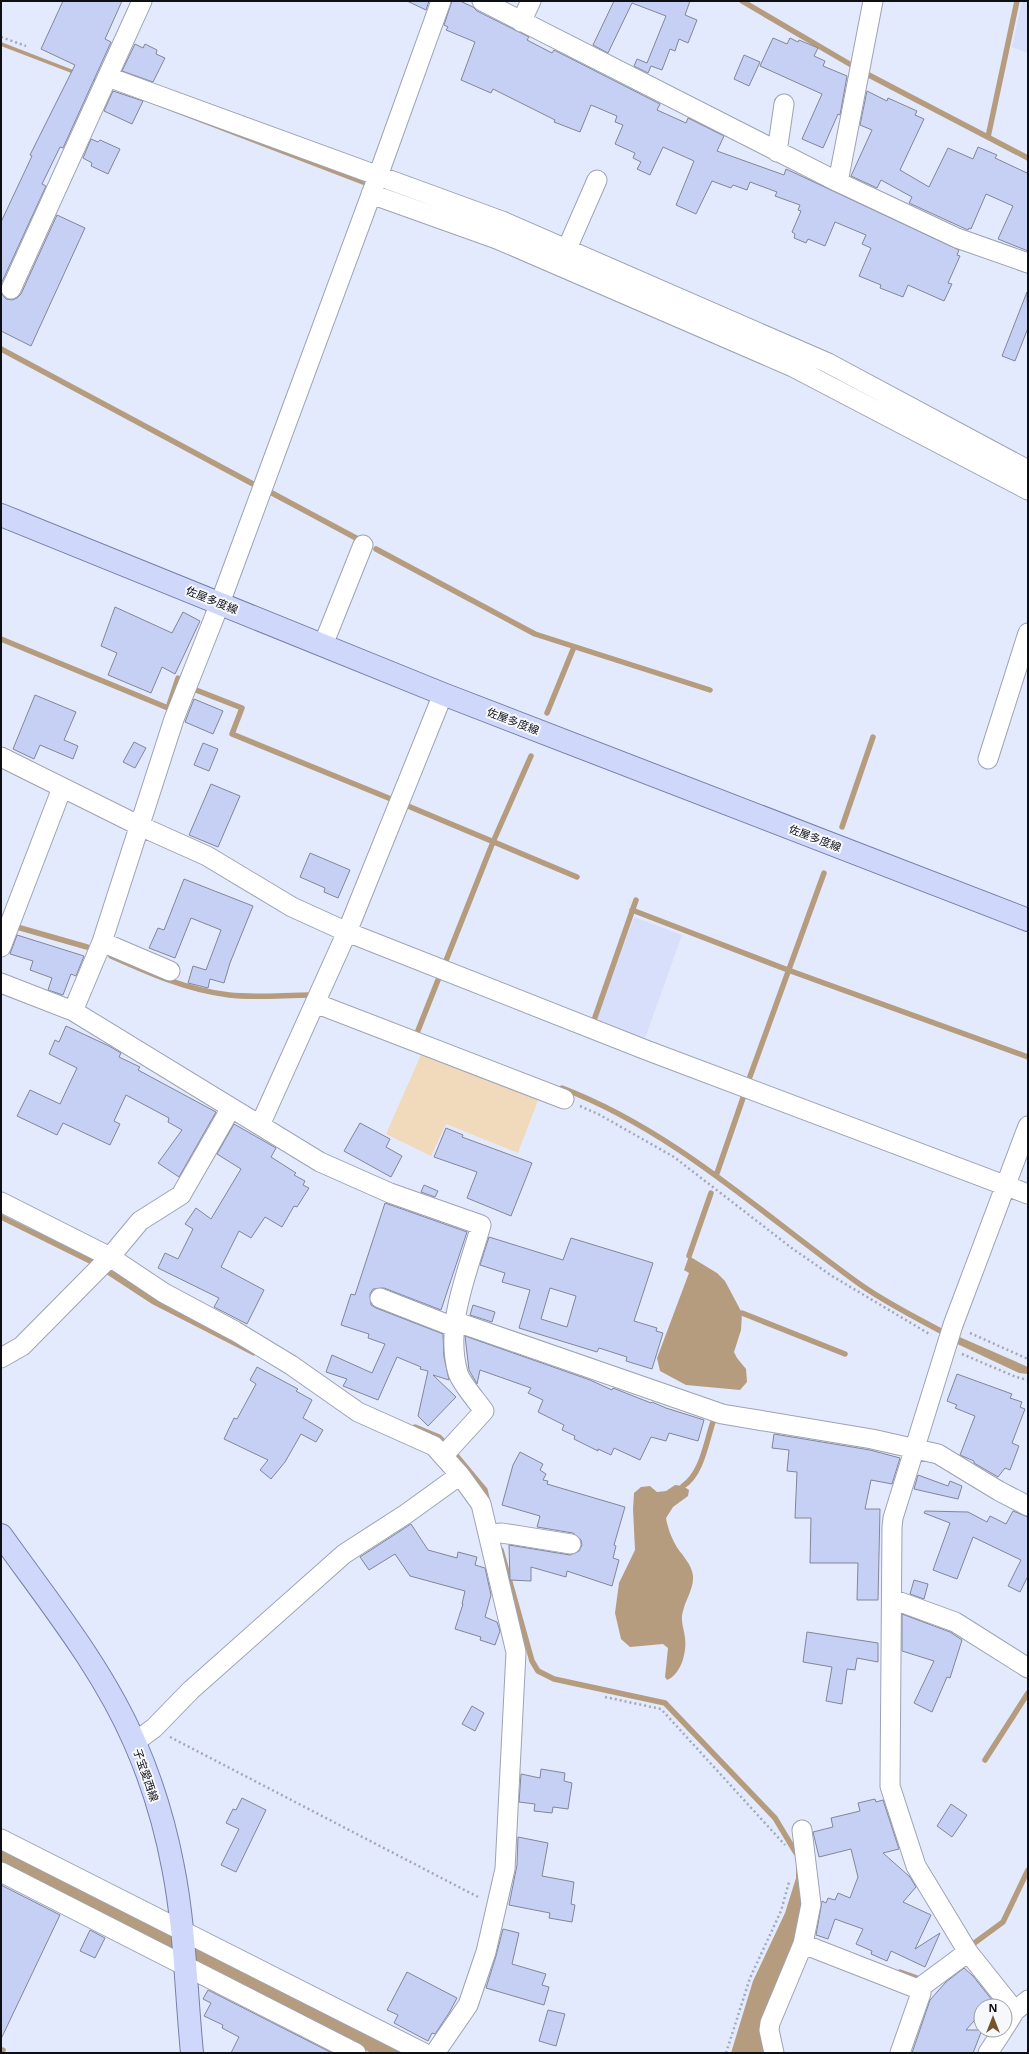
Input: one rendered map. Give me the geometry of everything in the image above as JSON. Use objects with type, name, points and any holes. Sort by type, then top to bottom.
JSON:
[{"type":"main road","name":"佐屋多度線","points":[[1,515],[443,694],[1028,920]]},
{"type":"main road","name":"子宝愛西線","points":[[1,1535],[88,1658],[111,1694],[135,1742],[147,1773],[162,1822],[173,1867],[182,1931],[183,1962],[192,2053]]},
{"type":"street","points":[[11,290],[142,1]]},
{"type":"street","points":[[73,1011],[102,942],[174,719],[220,603],[441,1]]},
{"type":"street","points":[[482,1],[838,182],[957,238],[1028,263]]},
{"type":"street","points":[[522,22],[531,1]]},
{"type":"street","points":[[838,182],[873,1]]},
{"type":"street","points":[[105,82],[374,185],[502,220],[564,257],[798,359],[1028,490]]},
{"type":"street","points":[[777,152],[784,104]]},
{"type":"street","points":[[564,257],[597,180]]},
{"type":"street","points":[[798,359],[835,366],[1028,470]]},
{"type":"street","points":[[323,645],[363,544]]},
{"type":"street","points":[[988,759],[1028,633]]},
{"type":"street","points":[[260,1125],[347,932],[443,694]]},
{"type":"street","points":[[1,757],[140,826],[207,856],[292,907],[347,932],[646,1050],[1028,1194]]},
{"type":"street","points":[[1,947],[62,788]]},
{"type":"street","points":[[102,942],[170,971]]},
{"type":"street","points":[[1,983],[73,1011],[320,1162],[390,1193],[481,1225],[454,1324],[453,1346],[458,1374],[484,1410],[443,1456]]},
{"type":"street","points":[[315,1003],[564,1099]]},
{"type":"street","points":[[1,1358],[22,1346],[103,1264],[140,1222],[181,1195],[230,1108]]},
{"type":"street","points":[[1013,2017],[1022,2006],[968,1952],[916,1866],[890,1786],[893,1518],[949,1338],[1028,1126]]},
{"type":"street","points":[[1,1202],[103,1264],[164,1293],[235,1331],[291,1365],[358,1412],[434,1446],[460,1475],[480,1504],[489,1534],[516,1652],[505,1869],[486,1952],[468,2005],[435,2053]]},
{"type":"street","points":[[380,1298],[722,1414],[872,1439],[938,1454],[999,1491],[1028,1506]]},
{"type":"street","points":[[135,1742],[154,1728],[191,1690],[344,1554],[406,1514],[460,1475]]},
{"type":"street","points":[[489,1534],[502,1533],[570,1544]]},
{"type":"street","points":[[892,1599],[955,1622],[1028,1668]]},
{"type":"street","points":[[774,2052],[769,2030],[770,2023],[803,1944],[811,1904],[802,1830]]},
{"type":"street","points":[[1,1839],[424,2053]]},
{"type":"street","points":[[1,1872],[183,1962],[356,2053]]},
{"type":"street","points":[[803,1944],[918,1989],[921,1993],[900,2053]]},
{"type":"street","points":[[918,1989],[968,1952]]},
{"type":"street","points":[[988,2053],[998,2038]]},
{"type":"path","points":[[1,37],[26,46]]},
{"type":"path","points":[[564,1099],[600,1116],[674,1157],[819,1267],[949,1338],[1016,1377],[1028,1380]]},
{"type":"path","points":[[949,1338],[1028,1359]]},
{"type":"path","points":[[605,1697],[661,1709],[781,1838],[787,1848]]},
{"type":"path","points":[[154,1728],[497,1907]]},
{"type":"path","points":[[726,2053],[750,1978],[781,1911],[791,1875]]},
{"type":"shaded area","points":[[1022,1],[1028,1],[1028,53],[1012,47]]},
{"type":"shaded area","points":[[1,42],[228,130],[504,227],[794,354],[1028,476],[788,357],[366,186],[1,46]]},
{"type":"shaded area","points":[[634,917],[682,935],[643,1044],[594,1026]]},
{"type":"shaded area","points":[[423,1050],[540,1095],[518,1153],[446,1124],[431,1156],[386,1134]]},
{"type":"shaded area","points":[[1,1214],[109,1267],[256,1351],[254,1356],[152,1304],[94,1266],[1,1220]]},
{"type":"shaded area","points":[[689,1256],[717,1273],[725,1281],[742,1313],[741,1330],[734,1352],[746,1369],[747,1382],[740,1390],[686,1385],[660,1371],[657,1358],[689,1273],[684,1270]]},
{"type":"shaded area","points":[[955,1335],[1028,1367],[1028,1374],[1019,1373],[953,1342]]},
{"type":"shaded area","points":[[675,1485],[683,1486],[689,1490],[688,1496],[673,1507],[666,1518],[674,1542],[690,1567],[693,1580],[682,1615],[685,1634],[684,1656],[676,1673],[667,1680],[665,1677],[668,1648],[663,1644],[630,1647],[621,1639],[615,1613],[619,1583],[635,1550],[633,1509],[634,1493],[641,1487],[650,1486],[657,1492],[666,1491]]},
{"type":"shaded area","points":[[1,1845],[411,2053],[371,2053],[1,1862]]},
{"type":"shaded area","points":[[796,1850],[807,1898],[765,2053],[731,2053],[753,1981],[785,1913],[796,1878]]},
{"type":"building","points":[[63,1],[122,1],[105,39],[111,42],[63,148],[60,147],[42,184],[46,186],[1,284],[1,222],[32,156],[30,155],[75,65],[41,49]]},
{"type":"building","points":[[407,1],[429,1],[426,10]]},
{"type":"building","points":[[452,1],[460,1],[473,7],[477,11],[529,37],[527,40],[552,53],[554,50],[660,104],[657,110],[686,123],[688,118],[724,136],[717,151],[784,175],[786,169],[959,250],[957,255],[960,256],[948,283],[952,284],[944,301],[908,285],[903,297],[880,288],[881,285],[859,276],[871,248],[862,244],[866,235],[835,222],[825,246],[808,239],[806,243],[794,238],[795,234],[792,232],[801,211],[798,210],[800,205],[775,196],[777,192],[750,182],[747,190],[733,185],[731,188],[712,181],[696,214],[676,205],[694,161],[663,147],[650,175],[637,169],[641,162],[633,158],[635,153],[615,144],[623,125],[615,122],[617,116],[591,105],[580,132],[554,122],[555,120],[493,89],[491,93],[461,80],[475,42],[446,30],[448,27],[444,25]]},
{"type":"building","points":[[614,1],[690,1],[685,15],[697,20],[688,43],[679,39],[675,51],[670,49],[662,70],[651,66],[648,73],[634,66],[637,59],[647,63],[666,16],[632,3],[608,53],[593,45]]},
{"type":"building","points":[[773,38],[787,44],[790,38],[798,42],[799,40],[818,48],[814,56],[825,61],[823,66],[847,76],[840,115],[838,114],[823,148],[802,139],[822,94],[760,66]]},
{"type":"building","points":[[135,44],[143,48],[145,44],[157,50],[156,54],[165,58],[153,82],[122,71]]},
{"type":"building","points":[[744,55],[760,62],[749,86],[734,79]]},
{"type":"building","points":[[113,91],[143,101],[132,124],[104,111]]},
{"type":"building","points":[[867,91],[887,101],[888,98],[917,111],[915,115],[924,119],[900,170],[929,187],[948,148],[973,159],[978,147],[997,155],[995,158],[1027,173],[1028,171],[1028,251],[998,239],[1013,206],[986,194],[971,229],[969,228],[968,230],[909,203],[912,197],[881,180],[877,188],[851,176],[872,130],[860,125]]},
{"type":"building","points":[[91,139],[98,142],[100,140],[120,149],[108,174],[91,166],[92,163],[83,158]]},
{"type":"building","points":[[57,215],[85,228],[31,346],[1,331],[1,293],[6,299],[12,300],[21,294]]},
{"type":"building","points":[[1027,292],[1028,328],[1015,361],[1002,356]]},
{"type":"building","points":[[115,607],[172,633],[183,612],[200,621],[175,674],[162,667],[151,693],[108,675],[117,653],[101,646]]},
{"type":"building","points":[[35,695],[76,712],[64,740],[78,746],[73,759],[40,745],[34,759],[13,749]]},
{"type":"building","points":[[194,699],[223,711],[213,734],[185,722]]},
{"type":"building","points":[[134,742],[146,748],[135,768],[123,762]]},
{"type":"building","points":[[203,743],[218,749],[209,771],[194,765]]},
{"type":"building","points":[[211,784],[240,796],[218,847],[189,835]]},
{"type":"building","points":[[310,853],[350,870],[338,898],[324,892],[325,888],[300,877]]},
{"type":"building","points":[[184,879],[253,906],[230,963],[224,983],[210,979],[208,988],[188,983],[193,966],[206,970],[221,930],[191,918],[175,958],[149,948],[158,928],[164,930]]},
{"type":"building","points":[[17,935],[84,956],[76,976],[71,974],[63,995],[48,990],[52,978],[30,970],[33,961],[10,954]]},
{"type":"building","points":[[66,1026],[109,1046],[121,1053],[119,1057],[140,1067],[138,1070],[216,1112],[179,1177],[158,1163],[182,1130],[168,1122],[169,1118],[126,1095],[114,1121],[120,1124],[110,1145],[63,1123],[57,1135],[17,1116],[30,1090],[60,1104],[77,1068],[49,1054],[55,1040],[59,1042]]},
{"type":"building","points":[[360,1123],[390,1139],[386,1147],[402,1156],[391,1177],[344,1151]]},
{"type":"building","points":[[234,1124],[276,1148],[271,1157],[296,1173],[294,1175],[305,1181],[303,1185],[309,1188],[297,1207],[294,1206],[282,1227],[265,1217],[251,1238],[239,1231],[221,1267],[264,1290],[247,1324],[214,1307],[219,1298],[158,1268],[165,1253],[178,1259],[193,1229],[185,1224],[196,1208],[211,1219],[241,1169],[217,1154]]},
{"type":"building","points":[[446,1128],[463,1135],[462,1137],[532,1163],[511,1216],[467,1198],[477,1172],[434,1157]]},
{"type":"building","points":[[424,1185],[438,1191],[435,1197],[421,1192]]},
{"type":"building","points":[[385,1203],[467,1232],[441,1310],[384,1288],[373,1289],[370,1294],[371,1305],[376,1308],[443,1334],[444,1357],[449,1380],[433,1375],[456,1397],[428,1426],[418,1416],[428,1371],[420,1369],[421,1367],[397,1357],[378,1400],[343,1386],[347,1379],[326,1372],[332,1355],[372,1373],[385,1344],[368,1338],[369,1334],[341,1325],[351,1294],[355,1295]]},
{"type":"building","points":[[489,1237],[563,1260],[571,1238],[653,1263],[634,1321],[657,1328],[656,1331],[663,1333],[652,1369],[626,1361],[627,1357],[599,1348],[597,1352],[519,1328],[530,1290],[502,1282],[505,1273],[480,1265]],"holes":[[[550,1288],[576,1296],[567,1327],[541,1319]]]},
{"type":"building","points":[[473,1305],[495,1312],[492,1322],[470,1315]]},
{"type":"building","points":[[465,1336],[590,1380],[612,1390],[613,1388],[651,1403],[652,1402],[704,1420],[698,1441],[669,1433],[666,1441],[651,1437],[640,1460],[614,1448],[611,1455],[598,1449],[598,1451],[574,1439],[575,1436],[562,1430],[564,1425],[538,1412],[543,1400],[528,1393],[531,1388],[480,1370],[477,1384],[469,1370]]},
{"type":"building","points":[[257,1367],[298,1389],[296,1391],[312,1400],[303,1418],[323,1430],[316,1442],[301,1434],[285,1462],[271,1479],[260,1470],[268,1460],[224,1439],[234,1418],[237,1419],[256,1384],[250,1380]]},
{"type":"building","points":[[957,1374],[1012,1394],[1010,1398],[1022,1402],[1020,1407],[1025,1409],[1012,1443],[1019,1446],[1010,1470],[1005,1468],[998,1477],[974,1463],[974,1461],[960,1455],[975,1416],[955,1408],[957,1405],[947,1401]]},
{"type":"building","points":[[774,1434],[870,1450],[900,1458],[892,1484],[871,1480],[865,1509],[880,1509],[878,1600],[857,1600],[858,1563],[810,1563],[811,1518],[795,1518],[797,1472],[787,1471],[789,1450],[772,1448]]},
{"type":"building","points":[[520,1452],[543,1464],[540,1470],[546,1474],[543,1480],[548,1481],[547,1484],[625,1507],[614,1545],[616,1546],[613,1558],[619,1560],[612,1586],[567,1571],[566,1577],[531,1567],[531,1581],[510,1580],[509,1545],[570,1555],[579,1551],[582,1545],[581,1540],[573,1533],[537,1527],[540,1516],[502,1505],[513,1465]]},
{"type":"building","points":[[918,1475],[948,1486],[950,1481],[962,1486],[958,1499],[914,1489]]},
{"type":"building","points":[[925,1511],[968,1512],[987,1522],[990,1516],[1006,1524],[1013,1511],[1028,1517],[1028,1576],[1020,1592],[1008,1586],[1021,1560],[973,1537],[957,1579],[933,1570],[950,1523],[924,1513]]},
{"type":"building","points":[[411,1524],[428,1550],[457,1558],[458,1552],[477,1557],[475,1565],[485,1568],[491,1595],[485,1617],[497,1622],[500,1631],[495,1645],[480,1640],[481,1637],[455,1629],[463,1604],[465,1591],[410,1576],[395,1554],[369,1570],[360,1557]]},
{"type":"building","points":[[914,1580],[928,1584],[924,1599],[910,1594]]},
{"type":"building","points":[[902,1614],[950,1632],[962,1640],[950,1678],[947,1677],[932,1712],[914,1703],[934,1661],[902,1651]]},
{"type":"building","points":[[807,1632],[878,1643],[878,1662],[857,1658],[855,1670],[847,1669],[842,1704],[826,1701],[832,1667],[803,1662]]},
{"type":"building","points":[[472,1706],[484,1713],[475,1731],[462,1724]]},
{"type":"building","points":[[541,1769],[565,1773],[564,1781],[572,1783],[568,1809],[553,1807],[552,1813],[534,1811],[535,1804],[519,1802],[521,1774],[540,1778]]},
{"type":"building","points":[[242,1798],[266,1810],[236,1872],[221,1865],[239,1829],[226,1823],[233,1809],[236,1810]]},
{"type":"building","points":[[875,1799],[876,1802],[883,1800],[899,1849],[883,1853],[910,1877],[916,1887],[903,1902],[931,1915],[915,1949],[940,1933],[925,1967],[891,1951],[887,1961],[871,1954],[872,1951],[856,1944],[863,1929],[835,1919],[828,1939],[816,1935],[822,1901],[826,1903],[828,1898],[835,1900],[838,1893],[850,1898],[858,1877],[851,1849],[819,1857],[813,1832],[833,1827],[831,1818],[860,1811],[858,1803]]},
{"type":"building","points":[[951,1804],[967,1815],[952,1837],[937,1826]]},
{"type":"building","points":[[518,1837],[548,1843],[542,1876],[574,1882],[571,1904],[575,1905],[572,1922],[549,1918],[550,1913],[509,1905],[517,1865]]},
{"type":"building","points":[[1,1885],[60,1915],[1,2039]]},
{"type":"building","points":[[503,1929],[519,1933],[512,1964],[546,1974],[542,1985],[549,1987],[544,2005],[486,1988]]},
{"type":"building","points":[[90,1930],[105,1938],[95,1958],[80,1951]]},
{"type":"building","points":[[964,1968],[973,1976],[990,1998],[973,1998],[973,2022],[966,2030],[973,2030],[973,2038],[979,2038],[973,2053],[912,2053],[930,2000],[946,1982]]},
{"type":"building","points":[[407,1972],[457,1998],[435,2034],[432,2033],[428,2041],[394,2023],[398,2015],[387,2010]]},
{"type":"building","points":[[208,1990],[332,2053],[231,2053],[239,2037],[222,2028],[223,2025],[204,2016],[211,2003],[203,1999]]},
{"type":"building","points":[[548,2010],[565,2014],[556,2046],[539,2041]]},
{"type":"waterway","points":[[742,1],[865,73],[1028,158]]},
{"type":"waterway","points":[[988,137],[1017,1]]},
{"type":"waterway","points":[[1,349],[253,484]]},
{"type":"waterway","points":[[272,493],[356,538]]},
{"type":"waterway","points":[[376,549],[535,634],[710,690]]},
{"type":"waterway","points":[[1,639],[168,708],[178,678]]},
{"type":"waterway","points":[[547,713],[574,647]]},
{"type":"waterway","points":[[196,690],[242,708],[232,734],[391,799]]},
{"type":"waterway","points":[[842,827],[873,737]]},
{"type":"waterway","points":[[445,963],[493,842],[531,756]]},
{"type":"waterway","points":[[408,806],[577,877]]},
{"type":"waterway","points":[[748,1082],[824,873]]},
{"type":"waterway","points":[[593,1023],[636,900]]},
{"type":"waterway","points":[[632,910],[788,970],[1028,1057]]},
{"type":"waterway","points":[[17,927],[87,947]]},
{"type":"waterway","points":[[111,956],[168,980],[213,993],[249,996],[311,995]]},
{"type":"waterway","points":[[417,1033],[438,980]]},
{"type":"waterway","points":[[562,1088],[603,1106],[643,1127],[681,1151],[871,1292],[948,1335]]},
{"type":"waterway","points":[[716,1176],[744,1095]]},
{"type":"waterway","points":[[689,1256],[711,1193]]},
{"type":"waterway","points":[[742,1313],[845,1354]]},
{"type":"waterway","points":[[683,1486],[695,1474],[699,1466],[713,1422]]},
{"type":"waterway","points":[[415,1427],[439,1437],[445,1443]]},
{"type":"waterway","points":[[455,1454],[485,1490],[488,1503]]},
{"type":"waterway","points":[[501,1550],[532,1661],[538,1671],[554,1679],[665,1703],[775,1818],[796,1853]]},
{"type":"waterway","points":[[985,1760],[1028,1693]]},
{"type":"waterway","points":[[973,1944],[1003,1922],[1028,1870]]},
{"type":"waterway","points":[[900,1972],[917,1978]]}]
